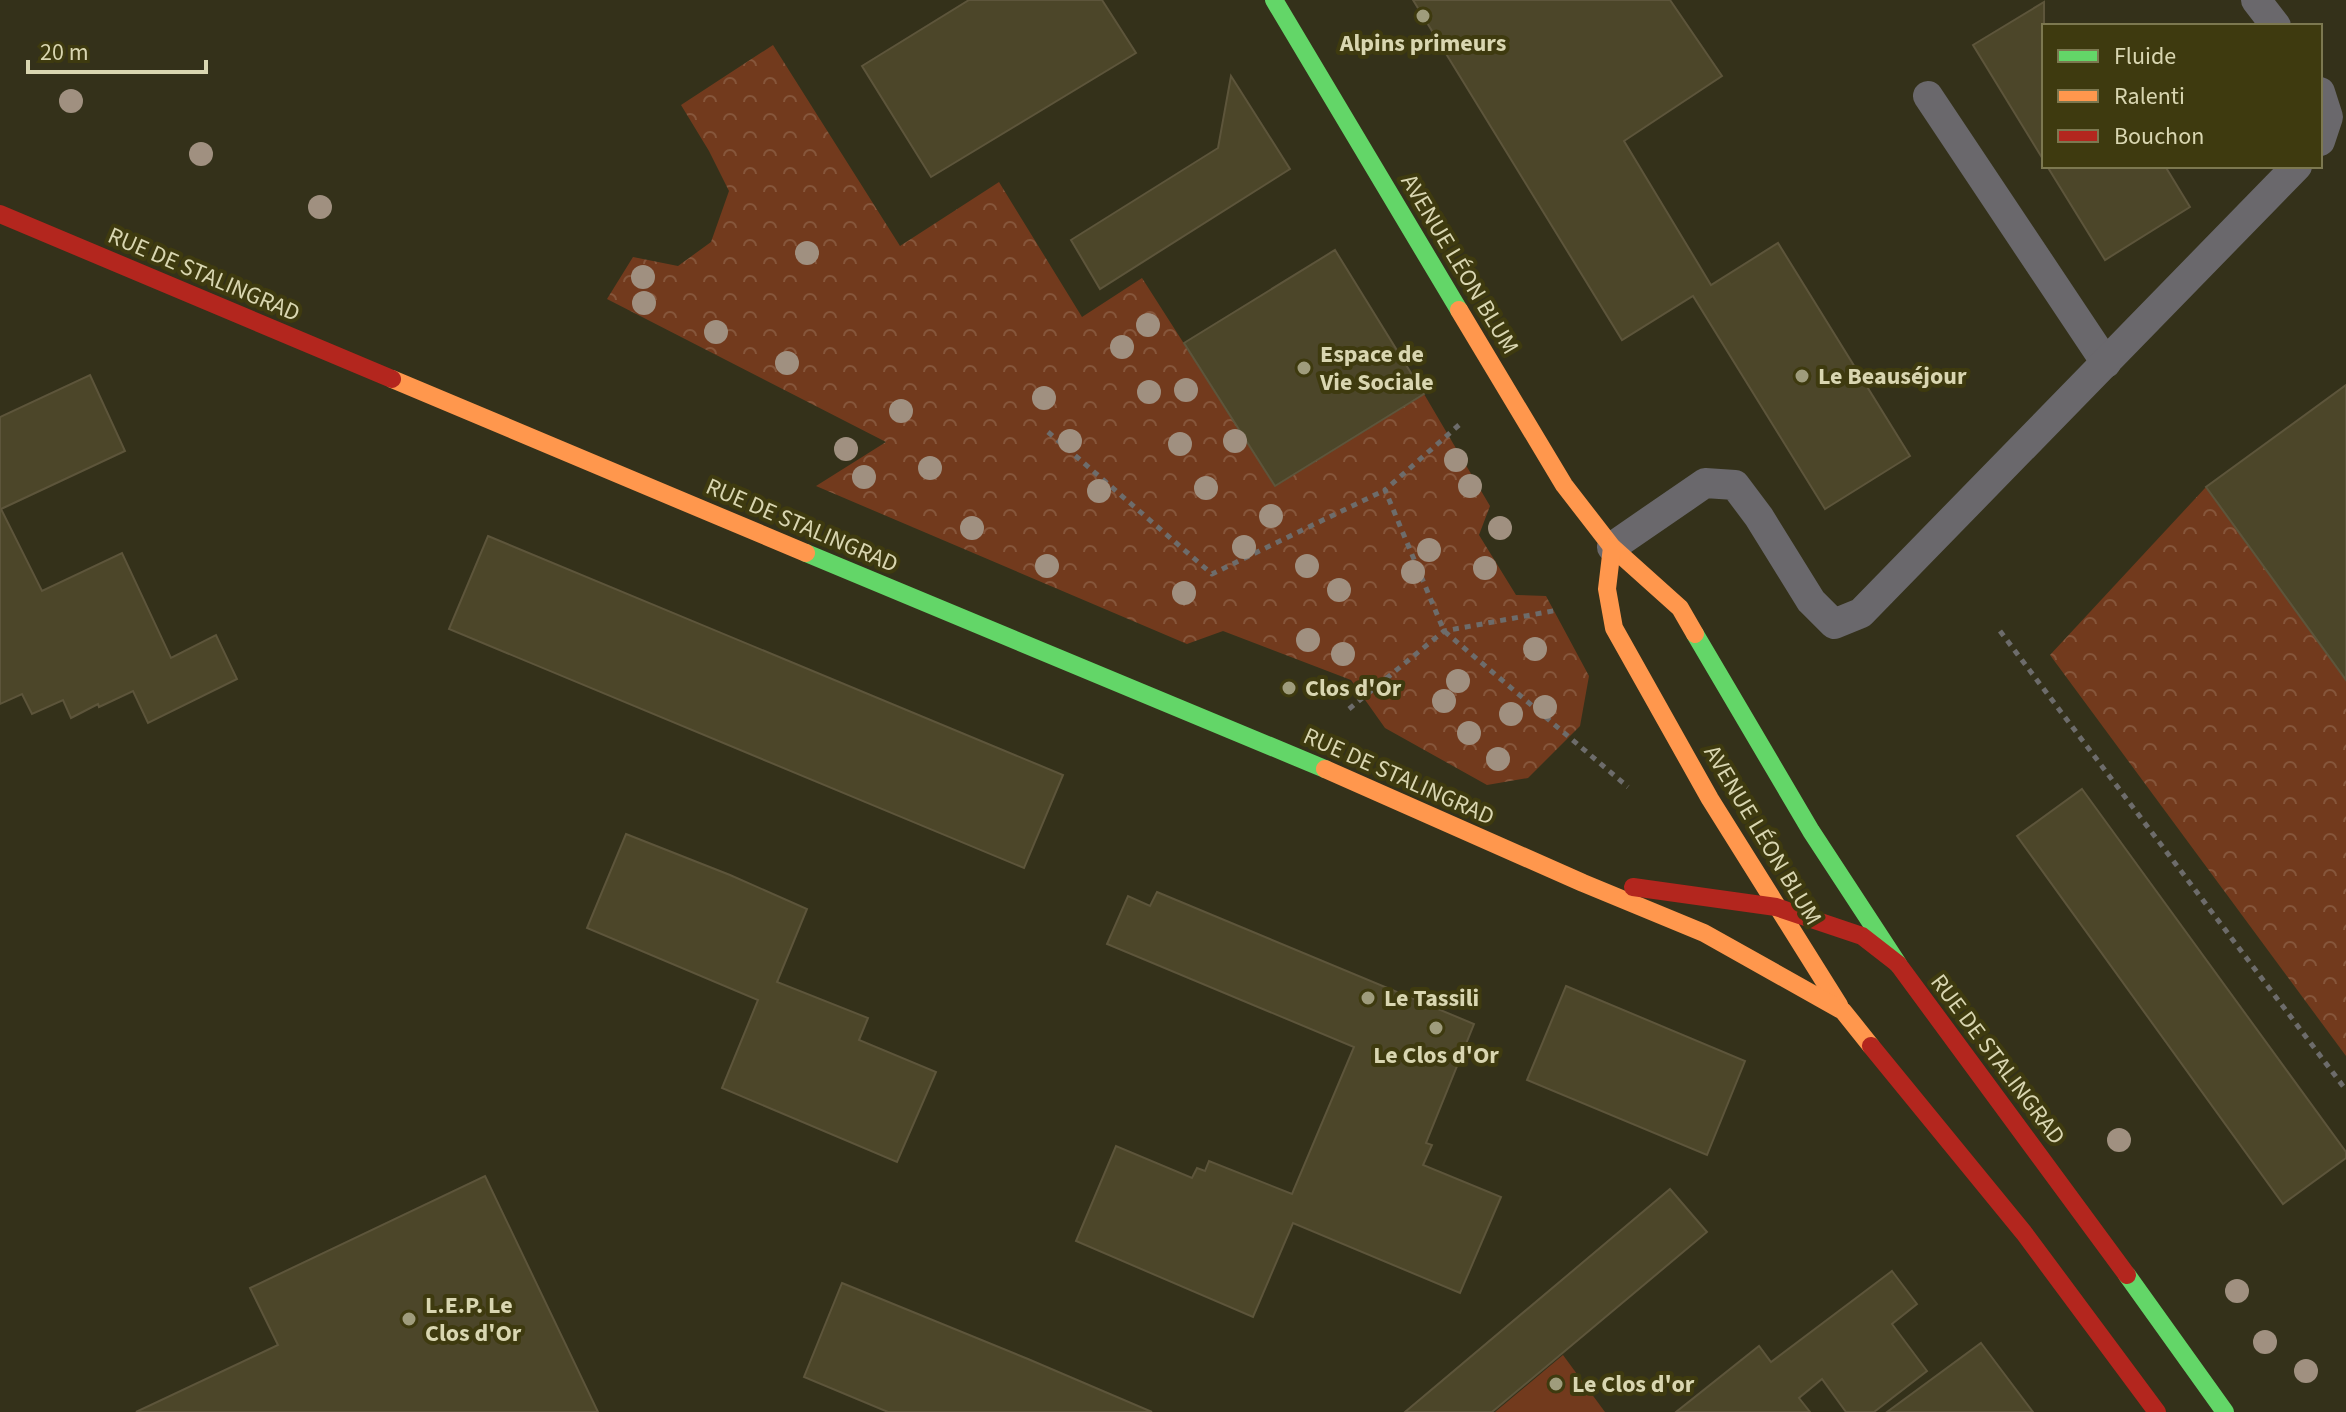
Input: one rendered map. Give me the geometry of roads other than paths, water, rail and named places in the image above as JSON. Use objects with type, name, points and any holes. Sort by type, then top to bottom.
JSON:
[{"type":"street","name":"AVENUE LÉON BLUM","points":[[1274,0],[1564,485],[1612,547],[1680,608],[1808,838],[1898,964]]},
{"type":"street","name":"RUE DE STALINGRAD","points":[[0,214],[1276,748],[1704,933],[1843,1011],[2024,1233],[2157,1412]]},
{"type":"street","name":"AVENUE LÉON BLUM","points":[[1612,547],[1607,589],[1614,628],[1710,799],[1843,1011]]},
{"type":"street","points":[[1704,933],[1776,907],[1787,882]]},
{"type":"street","name":"RUE DE STALINGRAD","points":[[1583,883],[1776,907],[1862,936],[1898,964],[2225,1412]]},
{"type":"lane","points":[[2256,0],[2274,24]]},
{"type":"lane","points":[[1928,96],[2106,363]]},
{"type":"lane","points":[[2322,98],[2328,117],[2322,135]]},
{"type":"lane","points":[[1612,547],[1705,483],[1735,485],[1759,517],[1811,601],[1834,624],[1861,613],[2295,168]]},
{"type":"place","name":"Alpins primeurs","points":[[1423,16]]},
{"type":"place","name":"Espace de Vie Sociale","points":[[1304,368]]},
{"type":"place","name":"Le Beauséjour","points":[[1802,376]]},
{"type":"place","name":"Clos d'Or","points":[[1289,688]]},
{"type":"place","name":"Le Tassili","points":[[1368,998]]},
{"type":"place","name":"Le Clos d'Or","points":[[1436,1028]]},
{"type":"place","name":"L.E.P. Le Clos d'Or","points":[[409,1319]]},
{"type":"place","name":"Le Clos d'or","points":[[1556,1384]]}]
